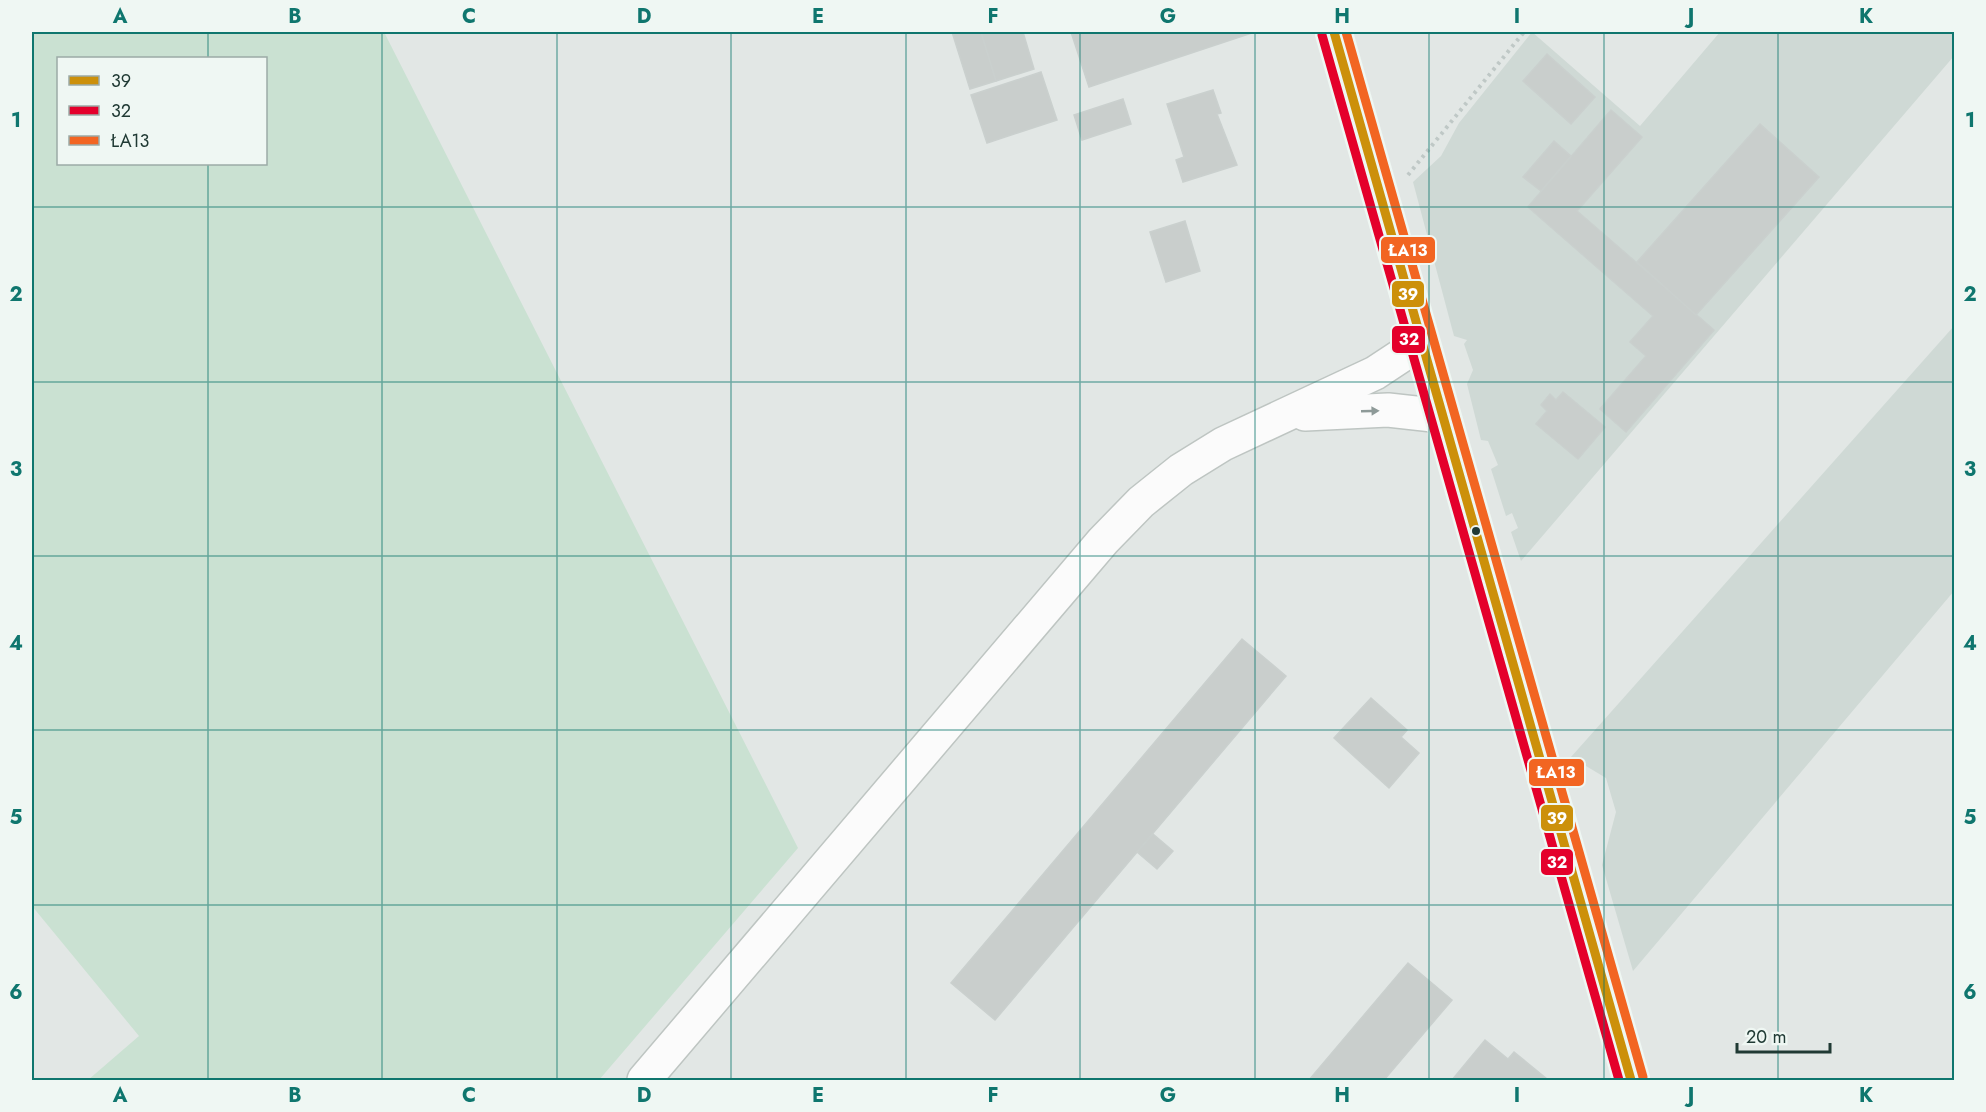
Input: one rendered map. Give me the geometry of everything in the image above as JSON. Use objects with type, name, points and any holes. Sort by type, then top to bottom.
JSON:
[{"type":"street","points":[[1334,32],[1631,1080]]},
{"type":"street","points":[[644,1080],[1103,541],[1142,502],[1181,470],[1223,444],[1376,373],[1422,342]]},
{"type":"street","points":[[1291,414],[1388,410],[1442,416]]},
{"type":"path","points":[[1384,204],[1524,32]]},
{"type":"shaded area","points":[[1532,32],[1640,126],[1720,32],[1954,32],[1954,56],[1521,561],[1511,532],[1518,528],[1512,513],[1506,516],[1491,469],[1498,465],[1488,441],[1481,440],[1467,384],[1473,370],[1464,344],[1467,340],[1454,336],[1413,182],[1441,156],[1459,123]]},
{"type":"shaded area","points":[[1954,326],[1954,591],[1633,971],[1602,865],[1616,812],[1606,778],[1571,757]]},
{"type":"green space","points":[[32,32],[384,32],[798,848],[599,1080],[88,1080],[139,1036],[32,906]]},
{"type":"building","points":[[952,32],[981,32],[996,81],[970,89]]},
{"type":"building","points":[[981,32],[1023,32],[1034,69],[996,81]]},
{"type":"building","points":[[1071,32],[1251,32],[1252,33],[1089,87]]},
{"type":"building","points":[[1547,54],[1595,97],[1571,124],[1523,81]]},
{"type":"building","points":[[1041,72],[1057,120],[987,143],[971,95]]},
{"type":"building","points":[[1213,90],[1221,113],[1217,114],[1237,165],[1183,182],[1176,160],[1184,157],[1167,104]]},
{"type":"building","points":[[1123,99],[1131,124],[1082,140],[1074,115]]},
{"type":"building","points":[[1611,110],[1642,137],[1577,211],[1714,330],[1626,432],[1600,409],[1646,356],[1630,342],[1653,316],[1528,207]]},
{"type":"building","points":[[1760,124],[1819,177],[1696,315],[1637,262]]},
{"type":"building","points":[[1554,141],[1571,156],[1541,191],[1523,177]]},
{"type":"building","points":[[1185,221],[1200,271],[1166,282],[1150,232]]},
{"type":"building","points":[[1563,392],[1605,427],[1578,459],[1536,424],[1547,411],[1541,405],[1550,394],[1556,400]]},
{"type":"building","points":[[1242,639],[1286,676],[995,1020],[951,983]]},
{"type":"building","points":[[1371,698],[1407,730],[1401,737],[1419,753],[1389,788],[1334,738]]},
{"type":"building","points":[[1153,834],[1173,851],[1157,869],[1137,852]]},
{"type":"building","points":[[1408,963],[1452,1000],[1384,1080],[1309,1080]]},
{"type":"building","points":[[1485,1040],[1508,1059],[1514,1052],[1547,1079],[1452,1080]]},
{"type":"transit line","name":"39","points":[[1334,32],[1631,1080]]},
{"type":"transit line","name":"ŁA13","points":[[1346,32],[1643,1077]]},
{"type":"transit line","name":"32","points":[[1322,35],[1619,1080]]}]
